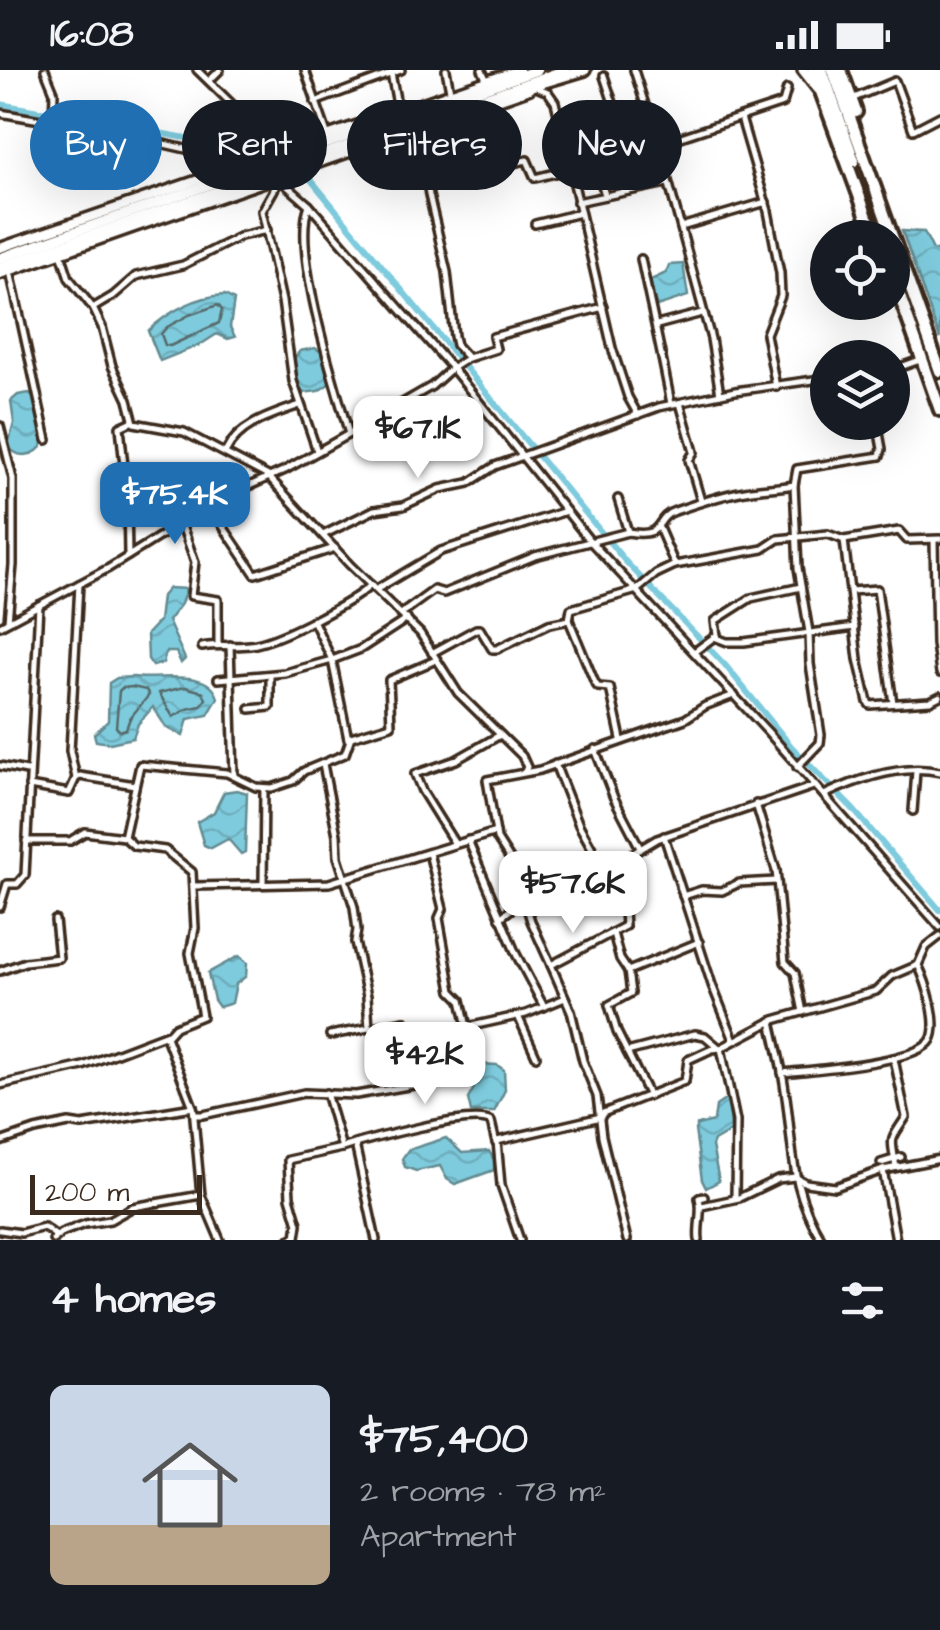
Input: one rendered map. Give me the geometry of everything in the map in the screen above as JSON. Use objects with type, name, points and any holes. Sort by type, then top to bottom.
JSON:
[{"type":"highway","points":[[813,70],[869,220]]},
{"type":"highway","points":[[822,70],[873,220]]},
{"type":"highway","points":[[833,70],[887,220]]},
{"type":"highway","points":[[841,70],[889,220]]},
{"type":"highway","points":[[910,285],[940,370]]},
{"type":"highway","points":[[908,320],[940,410]]},
{"type":"main road","points":[[510,84],[521,70]]},
{"type":"main road","points":[[3,270],[193,204],[510,84],[537,70]]},
{"type":"main road","points":[[0,258],[510,84],[565,70]]},
{"type":"main road","points":[[510,84],[536,87],[585,70]]},
{"type":"main road","points":[[802,70],[823,96]]},
{"type":"street","points":[[45,70],[54,100]]},
{"type":"street","points":[[197,70],[228,100]]},
{"type":"street","points":[[209,81],[220,70]]},
{"type":"street","points":[[304,70],[313,100]]},
{"type":"street","points":[[319,100],[401,70]]},
{"type":"street","points":[[446,70],[450,92]]},
{"type":"street","points":[[427,100],[484,75],[521,70]]},
{"type":"street","points":[[634,70],[643,100]]},
{"type":"street","points":[[390,72],[396,100]]},
{"type":"street","points":[[604,76],[612,100]]},
{"type":"street","points":[[851,99],[895,81],[913,130],[940,116]]},
{"type":"street","points":[[499,100],[536,87],[548,92],[554,100]]},
{"type":"street","points":[[682,137],[783,103],[787,88]]},
{"type":"street","points":[[0,113],[30,118]]},
{"type":"street","points":[[741,118],[766,202],[781,286],[777,312],[766,334],[776,387]]},
{"type":"street","points":[[328,136],[347,129]]},
{"type":"street","points":[[522,161],[527,160],[535,178],[542,176]]},
{"type":"street","points":[[0,248],[182,187]]},
{"type":"street","points":[[46,440],[3,270],[239,190]]},
{"type":"street","points":[[273,190],[262,211],[282,301],[291,372],[317,451]]},
{"type":"street","points":[[293,190],[453,367],[566,511],[696,650],[940,927]]},
{"type":"street","points":[[428,190],[447,272],[456,345],[468,358]]},
{"type":"street","points":[[575,190],[619,374],[638,415]]},
{"type":"street","points":[[603,190],[605,196]]},
{"type":"street","points":[[578,202],[636,190]]},
{"type":"street","points":[[669,190],[711,339],[720,394]]},
{"type":"street","points":[[681,227],[766,202]]},
{"type":"street","points":[[310,205],[304,217],[316,310],[349,434]]},
{"type":"street","points":[[535,224],[580,212]]},
{"type":"street","points":[[93,308],[136,276],[183,265],[241,236],[267,230]]},
{"type":"street","points":[[61,253],[68,278],[93,308],[134,421],[140,426],[172,428],[268,476],[404,616],[458,692],[522,756],[526,771]]},
{"type":"street","points":[[641,259],[670,404]]},
{"type":"street","points":[[0,626],[128,556],[209,506],[349,434],[432,386],[468,358],[496,349],[492,338],[603,307]]},
{"type":"street","points":[[657,325],[702,314]]},
{"type":"street","points":[[910,363],[922,358]]},
{"type":"street","points":[[322,535],[374,510],[402,506],[469,483],[496,466],[670,404],[810,381]]},
{"type":"street","points":[[680,402],[694,452],[689,460],[702,501]]},
{"type":"street","points":[[226,452],[232,439],[254,424],[300,406]]},
{"type":"street","points":[[128,556],[120,427],[134,421]]},
{"type":"street","points":[[0,426],[10,462],[14,504],[8,622]]},
{"type":"street","points":[[798,768],[820,743],[821,736],[795,537],[797,469],[880,456],[879,440]]},
{"type":"street","points":[[218,679],[270,676],[332,660],[361,649],[434,590],[444,593],[511,564],[628,532],[640,534],[659,528],[667,513],[702,501],[794,485]]},
{"type":"street","points":[[618,498],[628,532]]},
{"type":"street","points":[[209,506],[255,574],[335,548]]},
{"type":"street","points":[[202,648],[264,642],[441,551],[566,511]]},
{"type":"street","points":[[181,523],[195,562],[191,596],[218,600],[218,644]]},
{"type":"street","points":[[659,528],[675,565]]},
{"type":"street","points":[[621,740],[610,688],[595,683],[569,620],[571,608],[639,588],[675,565],[762,549],[778,539],[828,534],[844,540],[899,531],[907,540],[937,539],[936,644],[940,673]]},
{"type":"street","points":[[844,540],[868,702],[870,705],[940,696]]},
{"type":"street","points":[[28,786],[70,793],[76,778],[70,751],[79,584]]},
{"type":"street","points":[[696,650],[718,635],[716,621],[751,598],[801,587]]},
{"type":"street","points":[[851,591],[873,588],[878,593],[893,703]]},
{"type":"street","points":[[0,907],[7,884],[17,884],[25,875],[39,605]]},
{"type":"street","points":[[124,837],[138,767],[142,764],[234,776],[264,788],[286,784],[345,754],[349,740],[332,660],[313,620]]},
{"type":"street","points":[[349,740],[391,724],[389,680],[476,630],[480,630],[492,650],[497,650],[549,624],[569,620]]},
{"type":"street","points":[[714,637],[744,642],[855,627]]},
{"type":"street","points":[[230,645],[234,776]]},
{"type":"street","points":[[250,709],[270,707],[270,676]]},
{"type":"street","points":[[624,1239],[601,1117],[565,998],[513,864],[496,832],[488,780],[533,772],[684,719],[734,695]]},
{"type":"street","points":[[455,844],[415,774],[456,760],[500,734]]},
{"type":"street","points":[[594,749],[640,848]]},
{"type":"street","points":[[322,764],[342,880],[354,907],[358,930],[355,942],[367,996],[369,1028]]},
{"type":"street","points":[[555,764],[579,825],[604,870]]},
{"type":"street","points":[[0,766],[22,768],[28,774]]},
{"type":"street","points":[[824,796],[862,779],[916,771],[940,772]]},
{"type":"street","points":[[913,811],[916,771]]},
{"type":"street","points":[[76,778],[135,785]]},
{"type":"street","points":[[551,965],[626,926],[627,921],[600,878],[604,870],[664,836],[814,786]]},
{"type":"street","points":[[264,788],[264,884]]},
{"type":"street","points":[[756,804],[774,858],[785,962],[795,973],[803,1012]]},
{"type":"street","points":[[0,1085],[83,1066],[202,1016],[190,953],[195,928],[192,872],[165,850],[134,846],[124,837],[85,832],[70,841],[26,841]]},
{"type":"street","points":[[194,886],[313,885],[342,880],[496,832]]},
{"type":"street","points":[[664,836],[734,1040]]},
{"type":"street","points":[[468,840],[500,918],[544,1007]]},
{"type":"street","points":[[429,853],[442,902],[439,918],[452,991],[461,1000],[468,1028]]},
{"type":"street","points":[[568,878],[600,862]]},
{"type":"street","points":[[684,896],[702,890],[722,891],[738,883],[777,881]]},
{"type":"street","points":[[500,918],[525,902],[564,896],[576,899],[605,885]]},
{"type":"street","points":[[0,971],[25,962],[59,958],[55,920]]},
{"type":"street","points":[[613,934],[620,960],[628,971],[631,993],[612,1003],[608,1010],[649,1096]]},
{"type":"street","points":[[782,1073],[894,1059],[924,1048],[936,1036],[918,965],[926,947],[940,936]]},
{"type":"street","points":[[628,971],[699,942]]},
{"type":"street","points":[[496,1143],[601,1117],[685,1081],[688,1060],[712,1048],[721,1048],[771,1022],[876,992],[892,976],[918,965]]},
{"type":"street","points":[[411,1041],[518,1016],[565,998]]},
{"type":"street","points":[[518,1016],[536,1056]]},
{"type":"street","points":[[166,1034],[196,1115],[292,1095],[356,1094],[414,1085],[417,1080],[404,1021],[330,1035]]},
{"type":"street","points":[[771,1022],[782,1073],[795,1177],[804,1212],[822,1240]]},
{"type":"street","points":[[627,1052],[700,1034],[721,1048],[736,1122],[735,1198]]},
{"type":"street","points":[[894,1059],[906,1117],[893,1132],[896,1167]]},
{"type":"street","points":[[326,1093],[342,1148]]},
{"type":"street","points":[[0,1142],[69,1124],[194,1108]]},
{"type":"street","points":[[194,1108],[201,1195],[220,1240]]},
{"type":"street","points":[[290,1240],[296,1237],[298,1224],[290,1198],[288,1160],[422,1126],[480,1118],[491,1122],[504,1196],[520,1240]]},
{"type":"street","points":[[355,1144],[376,1240]]},
{"type":"street","points":[[702,1206],[795,1177],[806,1183],[835,1187],[898,1158]]},
{"type":"street","points":[[882,1166],[940,1159]]},
{"type":"street","points":[[882,1166],[896,1240]]},
{"type":"street","points":[[0,1230],[21,1233],[44,1227],[54,1238],[84,1224],[110,1220],[134,1207],[201,1195]]},
{"type":"street","points":[[699,1240],[699,1198],[704,1197]]},
{"type":"water","points":[[910,231],[924,232],[933,250],[940,252],[940,339],[910,254]]},
{"type":"water","points":[[683,264],[688,296],[657,306],[649,287],[651,280],[666,273],[669,265]]},
{"type":"water","points":[[225,295],[234,300],[230,327],[235,337],[228,339],[217,334],[160,361],[148,331],[184,306]]},
{"type":"water","points":[[315,348],[323,353],[329,384],[318,391],[303,393],[295,379],[292,361],[300,351]]},
{"type":"water","points":[[29,393],[36,400],[44,442],[37,451],[21,455],[8,445],[14,423],[11,401]]},
{"type":"water","points":[[169,588],[186,589],[168,621],[185,659],[181,663],[176,652],[166,652],[163,663],[153,666],[148,659],[147,634],[159,621],[162,596]]},
{"type":"water","points":[[133,677],[194,679],[213,688],[218,698],[208,715],[188,719],[183,736],[166,727],[153,707],[138,724],[133,738],[110,743],[96,741],[94,734],[108,721],[109,683]]},
{"type":"water","points":[[224,792],[247,793],[245,852],[241,854],[228,839],[211,848],[204,845],[197,822],[214,812]]},
{"type":"water","points":[[239,956],[247,963],[246,976],[236,984],[232,1003],[219,1007],[208,973]]},
{"type":"water","points":[[431,1034],[445,1034],[457,1048],[473,1052],[480,1064],[497,1065],[504,1070],[505,1090],[494,1112],[471,1112],[471,1081],[455,1067],[430,1055],[426,1044]]},
{"type":"water","points":[[729,1097],[731,1131],[712,1146],[719,1181],[706,1188],[695,1130],[697,1125],[714,1121],[716,1106]]},
{"type":"water","points":[[446,1138],[462,1153],[489,1151],[494,1170],[455,1184],[440,1166],[416,1171],[405,1167],[402,1159],[408,1150]]},
{"type":"waterway","points":[[0,104],[182,137]]},
{"type":"waterway","points":[[319,190],[625,561],[725,665],[791,746],[852,808],[940,910]]}]
